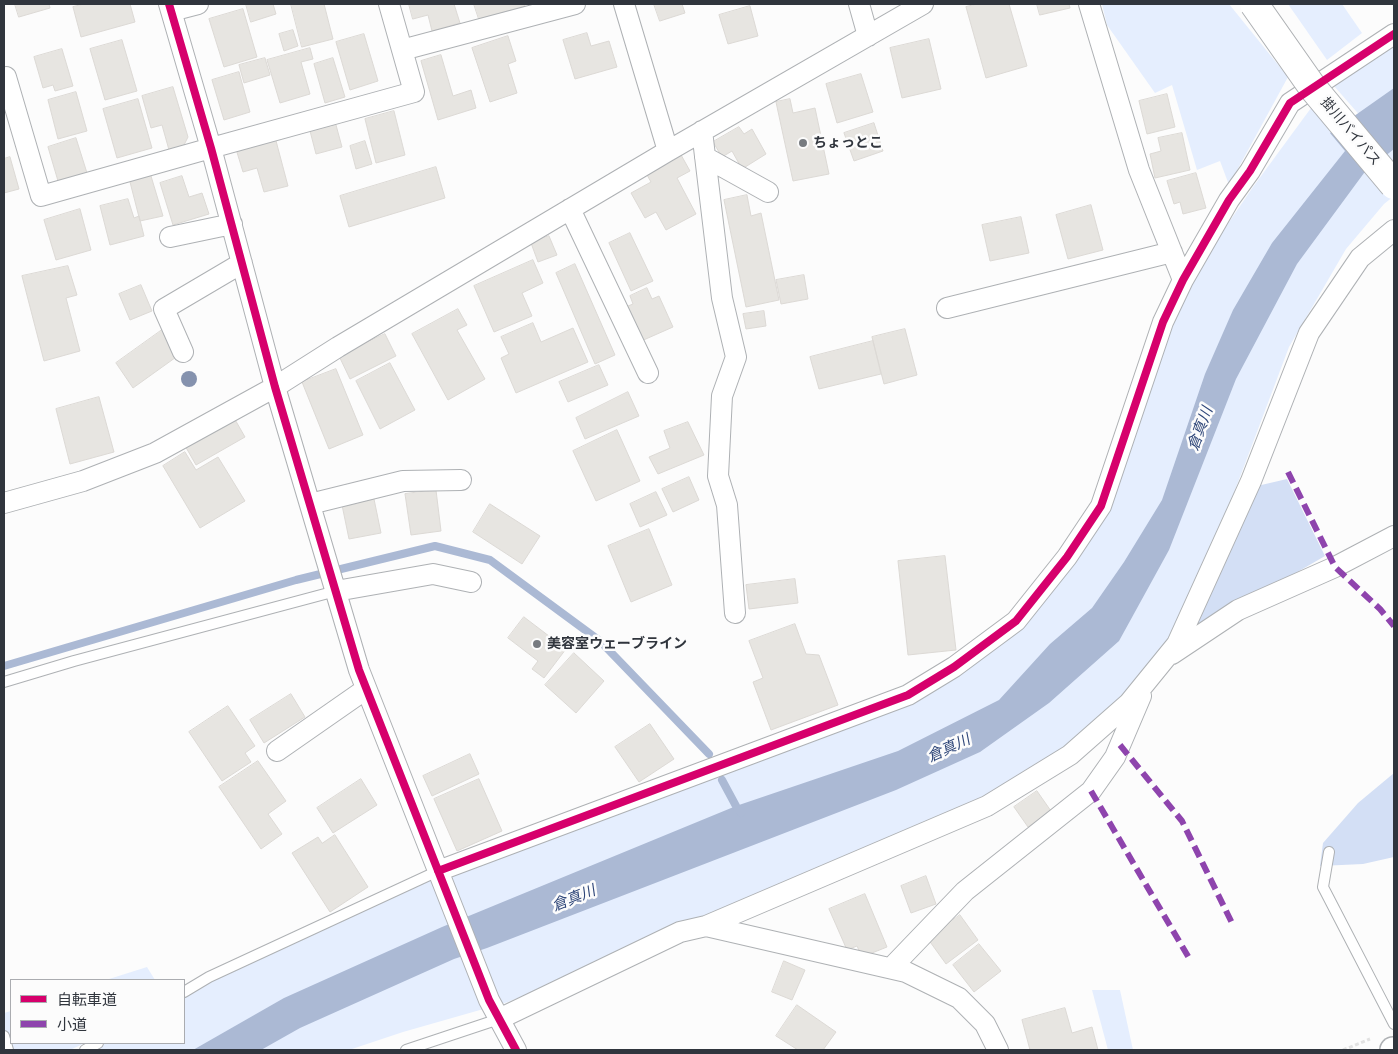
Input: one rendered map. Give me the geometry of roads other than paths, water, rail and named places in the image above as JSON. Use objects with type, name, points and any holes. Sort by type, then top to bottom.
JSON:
[{"type":"highway","name":"掛川バイパス","points":[[1254,4],[1313,88],[1394,185]]},
{"type":"street","points":[[198,4],[170,8],[211,148],[275,387],[359,670],[490,1000],[516,1050]]},
{"type":"street","points":[[6,77],[41,196],[414,92],[389,4]]},
{"type":"street","points":[[402,50],[575,4]]},
{"type":"street","points":[[624,4],[668,151]]},
{"type":"street","points":[[860,4],[868,36]]},
{"type":"street","points":[[4,503],[83,480],[155,453],[275,387],[347,342],[668,151],[923,4]]},
{"type":"street","points":[[1089,4],[1139,170],[1183,280]]},
{"type":"street","points":[[439,875],[908,695],[954,667],[1016,621],[1067,557],[1101,506],[1163,322],[1183,280],[1229,200],[1250,171],[1290,103],[1394,34]]},
{"type":"street","points":[[702,131],[722,298],[736,357],[722,396],[718,476],[727,505],[735,613]]},
{"type":"street","points":[[705,157],[768,192]]},
{"type":"street","points":[[570,209],[648,373]]},
{"type":"street","points":[[170,237],[232,224]]},
{"type":"street","points":[[499,1019],[680,932],[706,926],[987,806],[1070,755],[1129,703],[1177,644],[1252,481],[1309,333],[1360,258],[1394,230]]},
{"type":"street","points":[[947,308],[1172,252]]},
{"type":"street","points":[[183,352],[164,309],[242,263]]},
{"type":"street","points":[[310,504],[403,481],[461,480]]},
{"type":"street","points":[[1166,658],[1238,610],[1334,567],[1394,536]]},
{"type":"street","points":[[336,591],[433,574],[471,582]]},
{"type":"street","points":[[891,968],[965,891],[1091,791],[1115,757],[1150,678]]},
{"type":"street","points":[[277,751],[366,689]]},
{"type":"street","points":[[706,926],[906,972],[959,998],[985,1024],[998,1050]]},
{"type":"lane","points":[[4,682],[74,661],[336,591]]},
{"type":"lane","points":[[1329,852],[1323,887],[1394,1024]]},
{"type":"lane","points":[[185,991],[209,977],[439,875]]},
{"type":"lane","points":[[406,1050],[499,1019]]},
{"type":"lane","points":[[4,1036],[8,1050]]},
{"type":"lane","points":[[85,1050],[96,1044]]},
{"type":"water","name":"倉真川","points":[[1394,88],[1394,149],[1364,173],[1297,264],[1236,379],[1169,550],[1119,641],[1049,703],[980,752],[896,790],[487,948],[454,959],[300,1028],[261,1050],[193,1050],[284,998],[442,927],[736,806],[898,751],[999,700],[1050,644],[1092,608],[1124,562],[1162,500],[1205,374],[1233,310],[1272,243],[1345,151],[1330,133]]},
{"type":"waterway","points":[[4,666],[296,580],[435,546],[490,560],[600,641],[709,754]]},
{"type":"waterway","points":[[722,780],[741,813]]},
{"type":"place","name":"ちょっとこ","points":[[803,143]]},
{"type":"place","name":"美容室ウェーブライン","points":[[537,644]]}]
